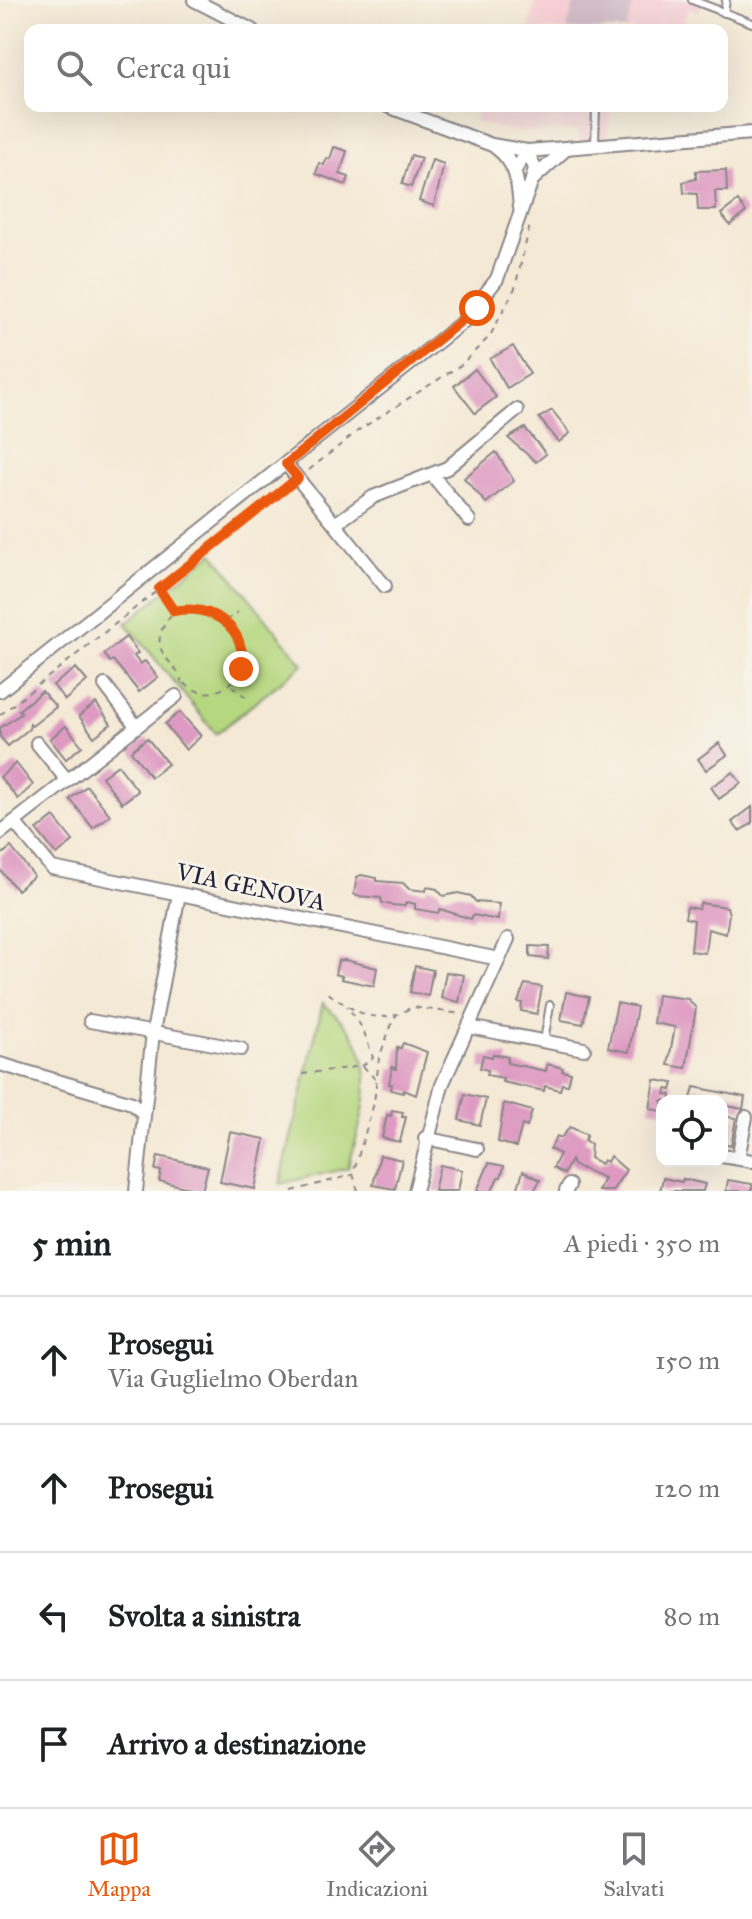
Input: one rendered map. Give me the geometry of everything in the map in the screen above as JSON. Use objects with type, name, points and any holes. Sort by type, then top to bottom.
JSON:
[{"type":"street","points":[[194,0],[240,24]]},
{"type":"street","points":[[403,112],[492,145],[527,151],[752,133]]},
{"type":"street","points":[[492,145],[515,170],[521,211]]},
{"type":"street","points":[[532,180],[566,149]]},
{"type":"street","points":[[515,170],[527,151]]},
{"type":"street","points":[[0,691],[477,308],[505,261],[532,180],[535,168],[527,151]]},
{"type":"street","points":[[335,524],[373,497],[433,476],[517,410]]},
{"type":"street","points":[[286,464],[385,586]]},
{"type":"street","points":[[433,476],[469,520]]},
{"type":"street","points":[[105,685],[136,726]]},
{"type":"street","points":[[0,833],[176,696]]},
{"type":"street","points":[[37,743],[67,780]]},
{"type":"street","name":"VIA GENOVA","points":[[14,822],[52,868],[499,959]]},
{"type":"street","points":[[136,1191],[153,1032],[179,894]]},
{"type":"street","points":[[415,1191],[425,1138],[442,1085],[508,939]]},
{"type":"street","points":[[90,1021],[241,1049]]},
{"type":"street","points":[[471,1021],[584,1049]]},
{"type":"street","points":[[0,1064],[132,1103],[143,1113]]},
{"type":"street","points":[[738,1158],[746,1117]]},
{"type":"street","points":[[425,1138],[477,1149]]},
{"type":"street","points":[[728,1157],[752,1161]]},
{"type":"lane","points":[[692,0],[752,23]]},
{"type":"lane","points":[[724,13],[726,0]]},
{"type":"lane","points":[[595,145],[596,112]]},
{"type":"lane","points":[[544,1041],[550,1005]]},
{"type":"path","points":[[0,715],[359,430],[461,365],[483,344],[500,321],[515,288],[530,221]]},
{"type":"path","points":[[159,589],[174,611]]},
{"type":"path","points":[[207,610],[225,622],[240,642],[244,657],[231,685],[211,693],[198,691],[184,683],[162,656],[160,641],[163,625],[174,611],[207,610]]},
{"type":"path","points":[[225,622],[238,612]]},
{"type":"path","points":[[176,696],[184,683]]},
{"type":"path","points":[[231,685],[246,697]]},
{"type":"path","points":[[328,993],[347,1006],[378,1019],[421,1006],[471,1021]]},
{"type":"path","points":[[347,1006],[363,1029],[373,1058]]},
{"type":"path","points":[[358,1191],[353,1174],[368,1130],[379,1058],[396,1015]]},
{"type":"path","points":[[302,1074],[362,1066],[373,1058],[379,1058]]},
{"type":"path","points":[[362,1066],[376,1082]]},
{"type":"path","points":[[292,1191],[353,1174]]},
{"type":"shaded area","points":[[536,0],[703,0],[699,12],[688,9],[683,24],[530,24]]},
{"type":"shaded area","points":[[575,0],[634,1],[628,24],[569,24]]},
{"type":"shaded area","points":[[477,112],[612,112],[606,139],[580,141],[579,130],[520,132],[475,121]]},
{"type":"green space","points":[[213,553],[303,664],[216,734],[126,623]]},
{"type":"green space","points":[[323,1003],[347,1026],[361,1051],[366,1084],[362,1118],[348,1168],[280,1184]]},
{"type":"building","points":[[334,147],[347,151],[340,174],[349,177],[346,185],[316,174],[319,163],[324,165],[327,158],[330,159]]},
{"type":"building","points":[[411,155],[421,158],[411,187],[402,184]]},
{"type":"building","points":[[432,160],[444,164],[434,206],[419,201]]},
{"type":"building","points":[[726,170],[727,191],[715,191],[716,210],[698,210],[697,194],[684,193],[683,182],[696,179],[696,171]]},
{"type":"building","points":[[738,201],[746,212],[730,225],[721,214]]},
{"type":"building","points":[[513,346],[530,374],[507,388],[490,359]]},
{"type":"building","points":[[475,369],[496,397],[475,413],[454,386]]},
{"type":"building","points":[[552,410],[570,433],[559,442],[539,418]]},
{"type":"building","points":[[525,428],[546,454],[536,462],[508,438]]},
{"type":"building","points":[[496,452],[514,481],[486,503],[464,478]]},
{"type":"building","points":[[126,637],[138,653],[134,656],[140,664],[145,661],[158,677],[139,692],[113,660],[110,662],[104,654]]},
{"type":"building","points":[[76,668],[87,681],[65,700],[53,685]]},
{"type":"building","points":[[42,691],[56,707],[32,726],[30,724],[29,729],[8,746],[0,737],[0,728],[22,713],[19,710]]},
{"type":"building","points":[[96,703],[111,724],[94,737],[79,716]]},
{"type":"building","points":[[180,712],[201,736],[186,750],[165,724]]},
{"type":"building","points":[[66,726],[82,746],[66,759],[50,739]]},
{"type":"building","points":[[147,738],[168,764],[151,777],[131,751]]},
{"type":"building","points":[[719,743],[727,755],[706,770],[698,759]]},
{"type":"building","points":[[16,763],[33,785],[18,799],[0,777]]},
{"type":"building","points":[[118,765],[138,791],[122,803],[102,777]]},
{"type":"building","points":[[733,772],[741,783],[719,799],[711,787]]},
{"type":"building","points":[[87,786],[110,815],[93,828],[70,799]]},
{"type":"building","points":[[752,807],[752,824],[739,831],[732,822]]},
{"type":"building","points":[[54,817],[73,841],[57,855],[37,830]]},
{"type":"building","points":[[11,847],[34,876],[17,890],[0,870],[0,856]]},
{"type":"building","points":[[357,877],[377,878],[377,881],[403,883],[409,889],[426,891],[427,887],[437,889],[443,896],[458,893],[471,896],[476,902],[499,904],[498,920],[473,915],[471,919],[440,909],[438,913],[415,909],[415,904],[407,902],[404,906],[392,905],[382,903],[381,898],[357,896],[354,894]]},
{"type":"building","points":[[700,903],[727,907],[729,914],[726,934],[708,929],[705,953],[691,951],[694,920],[685,918],[687,907],[699,909]]},
{"type":"building","points":[[530,946],[549,947],[548,959],[530,957]]},
{"type":"building","points":[[338,961],[377,968],[374,986],[341,979],[342,976],[335,974]]},
{"type":"building","points":[[415,966],[433,970],[428,996],[410,992]]},
{"type":"building","points":[[446,972],[464,975],[459,1002],[441,998]]},
{"type":"building","points":[[525,984],[542,987],[537,1014],[521,1011],[522,1003],[518,1002]]},
{"type":"building","points":[[566,992],[589,997],[583,1024],[561,1020]]},
{"type":"building","points":[[657,995],[688,999],[696,1008],[686,1068],[668,1065],[675,1027],[653,1023]]},
{"type":"building","points":[[617,1003],[637,1007],[629,1052],[608,1048]]},
{"type":"building","points":[[403,1043],[427,1052],[416,1095],[404,1090],[403,1093],[391,1090],[392,1084],[389,1084],[392,1067],[396,1069],[397,1047],[401,1048]]},
{"type":"building","points":[[493,1054],[508,1057],[507,1063],[546,1071],[547,1064],[563,1068],[562,1071],[571,1073],[568,1085],[562,1084],[560,1090],[545,1086],[544,1091],[502,1082],[503,1078],[487,1075],[488,1070],[480,1068],[483,1055],[492,1057]]},
{"type":"building","points":[[655,1080],[673,1083],[671,1090],[666,1089],[665,1094],[671,1095],[656,1095],[656,1110],[650,1109]]},
{"type":"building","points":[[694,1087],[745,1097],[743,1109],[728,1106],[728,1095],[692,1095]]},
{"type":"building","points":[[465,1094],[486,1099],[480,1125],[459,1120]]},
{"type":"building","points":[[504,1103],[532,1111],[527,1127],[522,1125],[516,1147],[498,1142]]},
{"type":"building","points":[[392,1110],[403,1112],[402,1117],[406,1117],[400,1142],[382,1138],[387,1115],[391,1116]]},
{"type":"building","points":[[728,1117],[736,1118],[731,1146],[728,1145]]},
{"type":"building","points":[[570,1127],[587,1135],[584,1141],[591,1144],[590,1158],[601,1164],[603,1160],[607,1162],[610,1156],[626,1170],[612,1191],[598,1191],[604,1178],[573,1165],[571,1160],[564,1174],[553,1168],[560,1154],[550,1149],[557,1136],[561,1138]]},
{"type":"building","points":[[230,1132],[265,1139],[255,1189],[220,1182]]},
{"type":"building","points":[[380,1155],[402,1160],[395,1189],[373,1185]]},
{"type":"building","points":[[158,1156],[208,1167],[202,1191],[159,1181],[161,1171],[155,1170]]},
{"type":"building","points":[[489,1163],[504,1166],[501,1177],[498,1177],[492,1191],[477,1191]]},
{"type":"building","points":[[440,1165],[462,1170],[458,1191],[434,1191]]},
{"type":"building","points":[[523,1171],[540,1180],[534,1191],[517,1191]]},
{"type":"building","points":[[663,1178],[705,1184],[703,1191],[660,1191]]},
{"type":"building","points":[[728,1180],[752,1184],[752,1191],[726,1191]]},
{"type":"route","points":[[241,669],[244,657],[240,642],[224,620],[197,608],[174,611],[159,589],[298,478],[286,464],[477,308]]}]
